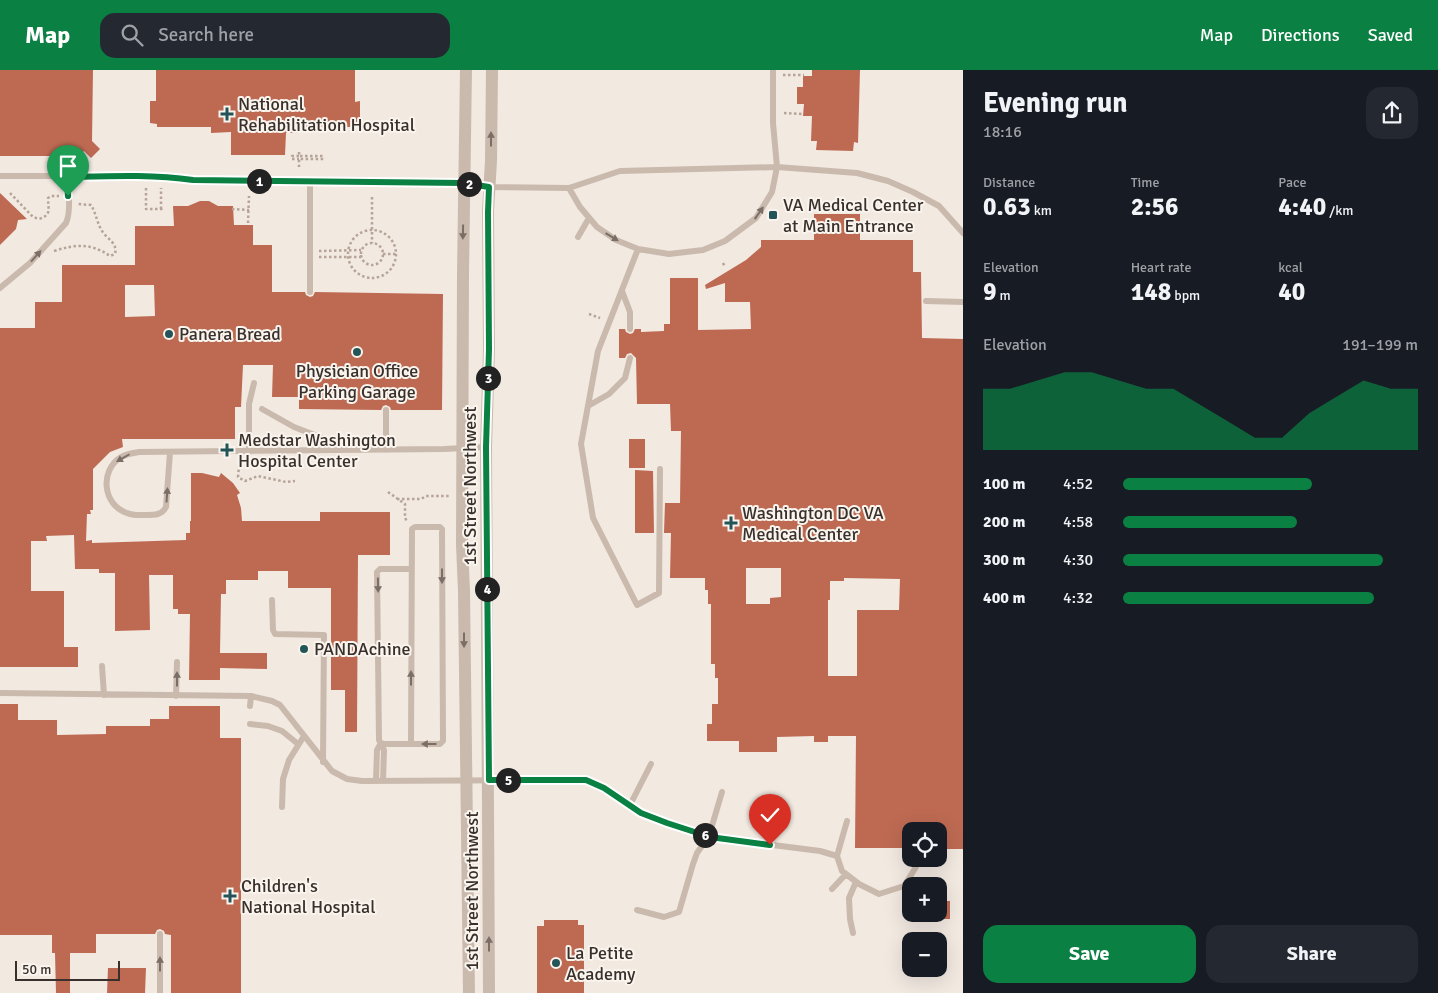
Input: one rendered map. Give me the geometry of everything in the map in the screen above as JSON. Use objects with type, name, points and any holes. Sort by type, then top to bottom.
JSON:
[{"type":"street","name":"1st Street Northwest","points":[[466,70],[462,545],[469,993]]},
{"type":"street","name":"1st Street Northwest","points":[[489,993],[486,447],[489,349],[488,212],[491,161],[492,70]]},
{"type":"lane","points":[[569,188],[580,207],[597,227],[610,236],[638,249],[669,254],[703,250],[725,241],[756,218],[772,192],[777,167],[773,123],[772,70]]},
{"type":"lane","points":[[0,288],[30,263],[68,219],[67,177],[64,156]]},
{"type":"lane","points":[[0,176],[140,176],[193,180],[464,183],[489,187],[569,188],[620,171],[777,167],[856,173],[888,181],[939,206],[962,230]]},
{"type":"lane","points":[[310,182],[310,292]]},
{"type":"lane","points":[[578,237],[589,218]]},
{"type":"lane","points":[[638,249],[598,351],[581,444],[593,518],[637,605],[659,593],[660,469]]},
{"type":"lane","points":[[622,290],[630,312],[630,329]]},
{"type":"lane","points":[[926,301],[963,302]]},
{"type":"lane","points":[[588,406],[618,387],[625,378],[630,358]]},
{"type":"lane","points":[[249,452],[249,404],[254,383]]},
{"type":"lane","points":[[262,409],[294,427],[354,450]]},
{"type":"lane","points":[[386,410],[386,450]]},
{"type":"lane","points":[[170,452],[166,508],[164,512],[158,515],[127,514],[111,501],[107,492],[106,482],[108,473],[120,457],[130,453],[170,452],[386,450],[486,447]]},
{"type":"lane","points":[[381,743],[383,744],[411,744],[440,744],[443,741],[442,529],[440,527],[412,529],[411,744]]},
{"type":"lane","points":[[381,743],[379,740],[378,572],[380,569],[411,569]]},
{"type":"lane","points":[[272,600],[273,630],[275,634],[324,634],[323,762]]},
{"type":"lane","points":[[176,696],[177,662]]},
{"type":"lane","points":[[102,666],[104,695]]},
{"type":"lane","points":[[0,693],[251,696],[280,705],[323,762],[332,771],[347,779],[362,781],[586,780],[604,788],[641,813],[709,836],[837,856]]},
{"type":"lane","points":[[250,706],[251,696]]},
{"type":"lane","points":[[250,724],[268,726],[282,731],[298,744]]},
{"type":"lane","points":[[282,807],[283,779],[289,760],[304,736]]},
{"type":"lane","points":[[380,781],[377,750],[381,743]]},
{"type":"lane","points":[[630,805],[651,764]]},
{"type":"lane","points":[[637,910],[664,917],[679,912],[693,864],[697,853],[709,836],[722,792]]},
{"type":"lane","points":[[847,822],[837,856],[842,871],[856,882],[879,894],[904,886],[916,867]]},
{"type":"lane","points":[[832,889],[846,874]]},
{"type":"lane","points":[[853,933],[848,898],[856,882]]},
{"type":"lane","points":[[160,934],[160,993]]},
{"type":"path","points":[[782,75],[804,76]]},
{"type":"path","points":[[784,113],[803,114]]},
{"type":"path","points":[[299,156],[323,156],[322,159],[299,156]]},
{"type":"path","points":[[299,156],[299,166]]},
{"type":"path","points":[[146,188],[146,209],[165,209]]},
{"type":"path","points":[[160,209],[161,188]]},
{"type":"path","points":[[10,193],[33,217],[39,219],[48,214],[48,198],[59,196]]},
{"type":"path","points":[[248,223],[249,196]]},
{"type":"path","points":[[372,197],[372,243]]},
{"type":"path","points":[[53,251],[73,245],[91,246],[110,256],[115,254],[115,245],[100,228],[91,205],[78,204]]},
{"type":"path","points":[[232,209],[249,210]]},
{"type":"path","points":[[372,230],[383,232],[390,237],[394,243],[396,254],[393,266],[388,272],[374,278],[358,274],[352,268],[348,257],[348,250],[354,237],[361,232],[372,230]]},
{"type":"path","points":[[372,243],[379,245],[383,254],[380,261],[374,264],[367,263],[362,257],[362,250],[365,245],[372,243]]},
{"type":"path","points":[[318,250],[362,250]]},
{"type":"path","points":[[383,254],[396,254]]},
{"type":"path","points":[[318,257],[362,257]]},
{"type":"path","points":[[724,263],[725,267]]},
{"type":"path","points":[[589,314],[600,318]]},
{"type":"path","points":[[241,460],[238,477],[245,481],[258,476],[295,482]]},
{"type":"path","points":[[388,492],[405,504],[405,518],[413,528]]},
{"type":"path","points":[[397,499],[453,496]]},
{"type":"building","points":[[0,70],[93,70],[92,141],[100,149],[91,158],[84,151],[79,156],[69,156],[64,151],[59,156],[0,156]]},
{"type":"building","points":[[156,70],[355,70],[355,102],[360,101],[360,123],[354,123],[355,127],[300,127],[300,133],[286,133],[285,155],[231,155],[231,132],[211,133],[211,127],[157,127],[157,124],[150,123],[150,101],[156,101]]},
{"type":"building","points":[[812,70],[860,70],[858,143],[854,142],[853,151],[816,150],[817,141],[811,141],[812,116],[803,116],[804,104],[797,104],[797,87],[803,87],[803,76],[812,76]]},
{"type":"building","points":[[0,193],[27,219],[18,220],[16,229],[0,245]]},
{"type":"building","points":[[200,201],[209,201],[218,206],[233,206],[234,225],[253,225],[253,245],[272,245],[272,292],[305,292],[310,297],[315,292],[443,294],[442,410],[391,410],[386,405],[381,410],[299,409],[299,397],[272,397],[273,365],[243,365],[241,407],[235,407],[235,439],[122,439],[123,447],[110,452],[93,469],[93,510],[90,510],[91,514],[87,514],[86,541],[92,540],[92,543],[186,540],[186,533],[190,533],[191,521],[191,473],[202,473],[219,477],[221,473],[233,483],[240,493],[237,495],[242,521],[320,521],[320,512],[390,512],[390,555],[358,555],[357,732],[345,732],[345,690],[331,690],[331,588],[288,588],[288,571],[258,571],[258,580],[226,580],[226,594],[221,594],[220,653],[267,653],[267,669],[220,668],[220,680],[189,680],[190,614],[178,614],[178,609],[173,609],[173,575],[149,575],[150,630],[115,631],[115,573],[99,573],[99,569],[75,569],[74,535],[46,536],[47,541],[31,541],[31,591],[64,591],[64,647],[78,647],[78,667],[0,667],[0,328],[35,328],[35,302],[62,302],[62,265],[135,265],[135,226],[174,226],[173,206],[188,206]],"holes":[[[125,285],[154,285],[155,316],[125,317]]]},
{"type":"building","points":[[814,214],[860,214],[860,240],[913,240],[913,272],[921,272],[922,338],[963,339],[963,849],[947,849],[947,822],[902,822],[902,848],[855,848],[856,736],[828,736],[828,742],[814,742],[814,736],[777,737],[777,752],[739,752],[739,741],[707,741],[707,724],[712,724],[712,704],[718,704],[718,678],[715,678],[715,664],[711,664],[711,604],[708,604],[708,590],[705,590],[705,578],[670,578],[671,533],[664,533],[665,503],[680,503],[681,431],[671,431],[670,404],[637,404],[636,358],[631,353],[627,354],[625,358],[619,358],[619,329],[625,329],[630,334],[635,329],[641,329],[641,332],[664,331],[664,324],[670,324],[670,278],[698,278],[698,330],[751,329],[750,302],[725,302],[725,283],[706,289],[705,285],[746,260],[761,247],[761,240],[814,240]],"holes":[[[746,568],[781,568],[781,597],[770,598],[770,604],[746,604]],[[844,578],[900,579],[899,610],[857,610],[857,676],[828,676],[828,600],[830,600],[830,581],[844,581]]]},
{"type":"building","points":[[629,439],[645,439],[645,468],[629,468]]},
{"type":"building","points":[[635,470],[653,471],[654,533],[635,533]]},
{"type":"building","points":[[0,704],[18,704],[18,720],[57,720],[57,735],[106,734],[106,726],[150,726],[150,719],[169,719],[169,706],[220,706],[220,738],[241,738],[241,993],[171,993],[171,935],[165,934],[160,929],[155,934],[96,934],[96,953],[70,953],[70,993],[56,993],[55,953],[52,953],[52,935],[0,935]]},
{"type":"building","points":[[947,901],[950,901],[950,919],[947,919]]},
{"type":"building","points":[[544,920],[578,920],[578,925],[584,925],[584,993],[537,993],[537,926],[544,926]]},
{"type":"building","points":[[108,968],[146,968],[145,993],[107,993]]},
{"type":"place","name":"National Rehabilitation Hospital","points":[[227,114]]},
{"type":"place","name":"VA Medical Center at Main Entrance","points":[[773,215]]},
{"type":"place","name":"Panera Bread","points":[[169,334]]},
{"type":"place","name":"Physician Office Parking Garage","points":[[357,352]]},
{"type":"place","name":"Medstar Washington Hospital Center","points":[[227,450]]},
{"type":"place","name":"Washington DC VA Medical Center","points":[[731,523]]},
{"type":"place","name":"PANDAchine","points":[[304,649]]},
{"type":"place","name":"Children's National Hospital","points":[[230,896]]},
{"type":"place","name":"La Petite Academy","points":[[556,963]]},
{"type":"route","points":[[68,196],[67,177],[160,176],[193,180],[464,183],[489,187],[489,349],[486,447],[489,780],[586,780],[604,788],[641,813],[667,823],[710,837],[770,845]]}]
